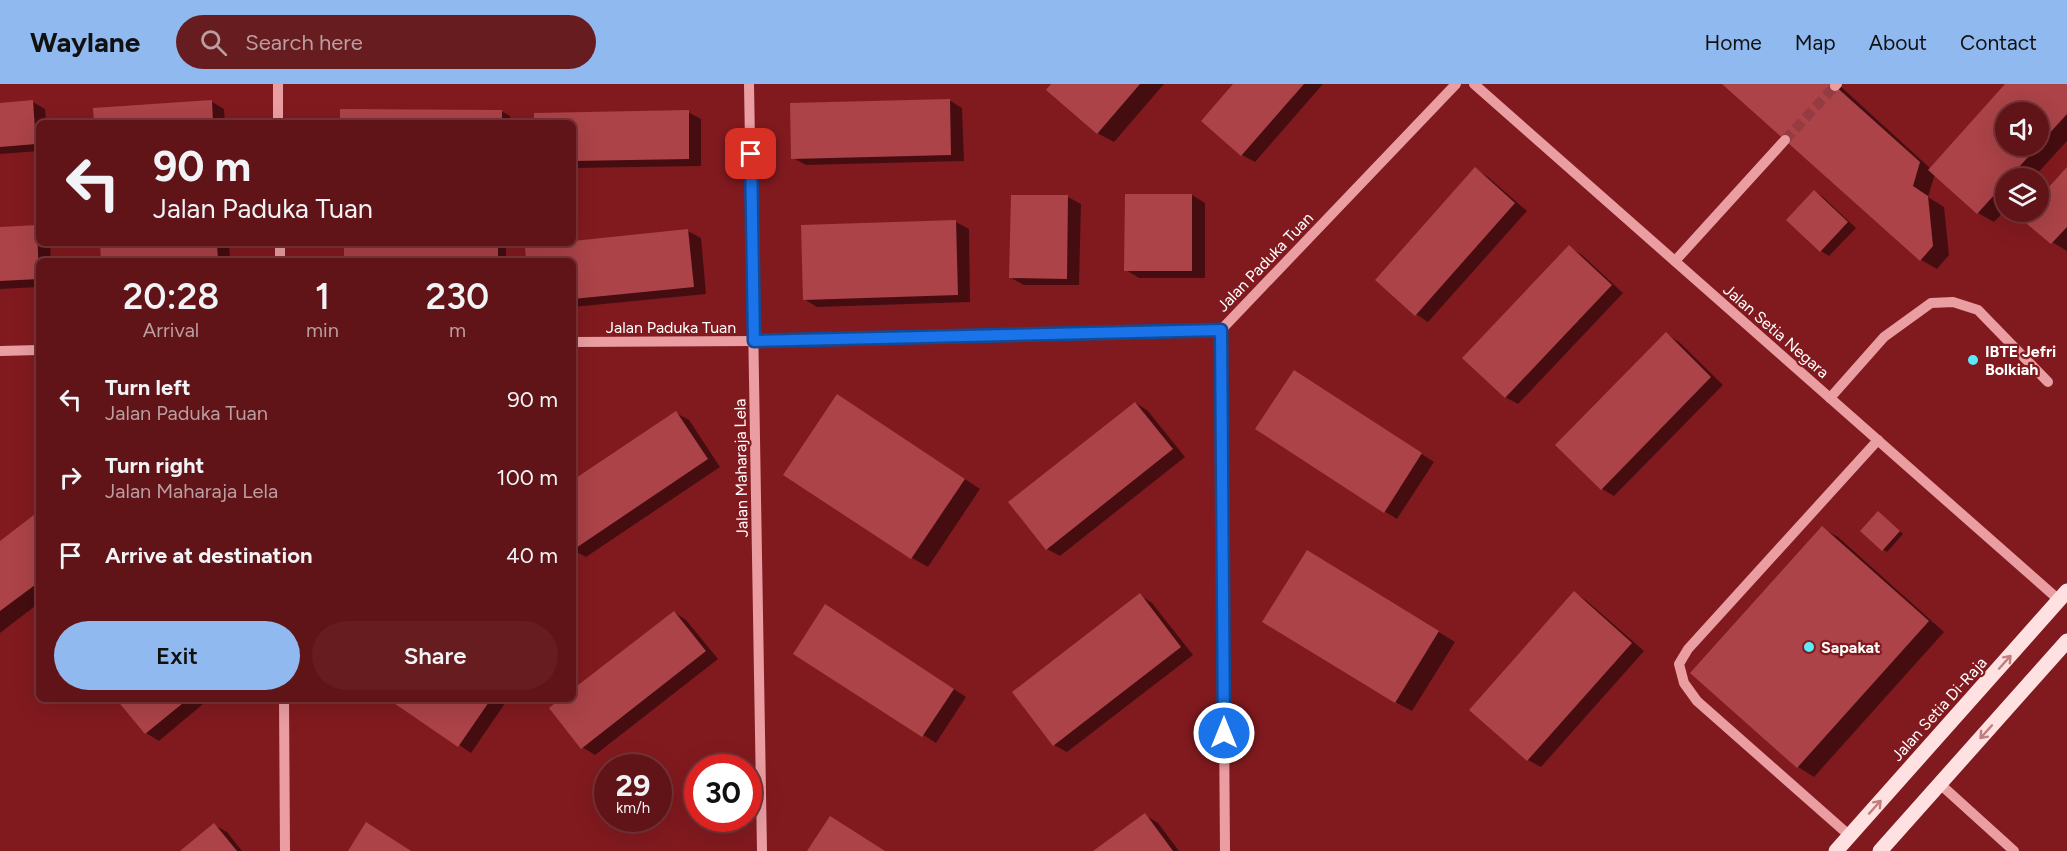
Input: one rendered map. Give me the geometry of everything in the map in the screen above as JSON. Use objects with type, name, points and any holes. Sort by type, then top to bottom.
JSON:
[{"type":"main road","name":"Jalan Setia Di-Raja","points":[[1836,851],[2063,596]]},
{"type":"main road","points":[[1880,851],[2067,641]]},
{"type":"street","points":[[278,84],[278,120]]},
{"type":"street","name":"Jalan Maharaja Lela","points":[[749,84],[762,851]]},
{"type":"street","name":"Jalan Paduka Tuan","points":[[576,342],[754,341],[1221,330],[1456,84]]},
{"type":"street","name":"Jalan Setia Negara","points":[[1474,84],[1878,440],[2063,596]]},
{"type":"street","points":[[1675,261],[1785,140]]},
{"type":"street","points":[[1830,398],[1884,337],[1931,303],[1953,302],[1978,310],[2048,382]]},
{"type":"street","points":[[1221,330],[1225,851]]},
{"type":"street","points":[[0,351],[36,350]]},
{"type":"street","points":[[1850,836],[1697,701],[1684,683],[1679,664],[1688,649],[1878,440]]},
{"type":"street","points":[[284,702],[285,851]]},
{"type":"street","points":[[1940,784],[2014,851]]},
{"type":"building","points":[[1051,84],[1140,84],[1097,134],[1046,90]]},
{"type":"building","points":[[1233,84],[1304,84],[1241,156],[1201,121]]},
{"type":"building","points":[[1722,84],[1833,84],[1920,162],[1913,186],[1928,196],[1933,246],[1920,261]]},
{"type":"building","points":[[2005,84],[2067,84],[2067,114],[2049,134],[2049,102],[1995,102],[1995,156],[2029,156],[2018,168],[1995,168],[1995,194],[1977,214],[1928,170]]},
{"type":"building","points":[[950,99],[951,155],[791,159],[790,103]]},
{"type":"building","points":[[33,100],[36,144],[0,147],[0,103]]},
{"type":"building","points":[[212,100],[213,120],[94,120],[93,108]]},
{"type":"building","points":[[340,109],[502,110],[502,120],[340,120]]},
{"type":"building","points":[[689,110],[689,159],[576,161],[576,120],[534,120],[534,113]]},
{"type":"building","points":[[1475,167],[1515,203],[1415,316],[1375,280]]},
{"type":"building","points":[[2067,167],[2067,227],[2051,244],[2025,222],[2049,222],[2049,187]]},
{"type":"building","points":[[1814,190],[1848,222],[1820,252],[1786,220]]},
{"type":"building","points":[[1125,194],[1192,194],[1192,271],[1124,271]]},
{"type":"building","points":[[1011,195],[1068,195],[1067,279],[1009,278]]},
{"type":"building","points":[[956,220],[958,295],[803,300],[801,225]]},
{"type":"building","points":[[36,225],[38,258],[36,258],[36,279],[0,281],[0,227]]},
{"type":"building","points":[[688,229],[694,287],[576,299],[576,258],[526,258],[525,246],[576,246],[576,241]]},
{"type":"building","points":[[1569,245],[1612,285],[1505,398],[1462,358]]},
{"type":"building","points":[[100,246],[217,246],[218,258],[101,258]]},
{"type":"building","points":[[344,246],[498,246],[498,258],[344,258]]},
{"type":"building","points":[[1666,332],[1711,377],[1601,490],[1555,445]]},
{"type":"building","points":[[1294,370],[1422,453],[1384,513],[1255,429]]},
{"type":"building","points":[[837,394],[965,479],[911,559],[783,475]]},
{"type":"building","points":[[1135,402],[1173,449],[1046,550],[1008,502]]},
{"type":"building","points":[[676,411],[708,459],[576,548],[576,478]]},
{"type":"building","points":[[1878,511],[1900,531],[1882,551],[1860,531]]},
{"type":"building","points":[[36,513],[36,584],[0,611],[0,541]]},
{"type":"building","name":"Sapakat","points":[[1822,526],[1929,621],[1797,768],[1690,673]]},
{"type":"building","points":[[1307,550],[1439,631],[1395,703],[1262,622]]},
{"type":"building","points":[[1574,591],[1632,643],[1527,761],[1469,710]]},
{"type":"building","points":[[1140,593],[1181,647],[1053,746],[1012,692]]},
{"type":"building","points":[[825,604],[954,689],[922,737],[793,654]]},
{"type":"building","points":[[674,611],[706,651],[581,749],[549,708],[556,702],[576,702],[576,687]]},
{"type":"building","points":[[118,702],[184,702],[145,734]]},
{"type":"building","points":[[392,702],[489,702],[458,747]]},
{"type":"building","points":[[1145,813],[1173,851],[1093,851]]},
{"type":"building","points":[[830,816],[885,851],[807,851]]},
{"type":"building","points":[[366,822],[411,851],[348,851]]},
{"type":"building","points":[[214,823],[237,851],[180,851]]},
{"type":"tunnel","points":[[1785,140],[1835,86]]},
{"type":"place","name":"IBTE Jefri Bolkiah","points":[[1973,360]]},
{"type":"place","name":"Sapakat","points":[[1809,647]]},
{"type":"route","points":[[751,154],[754,341],[1221,330],[1224,733]]}]
